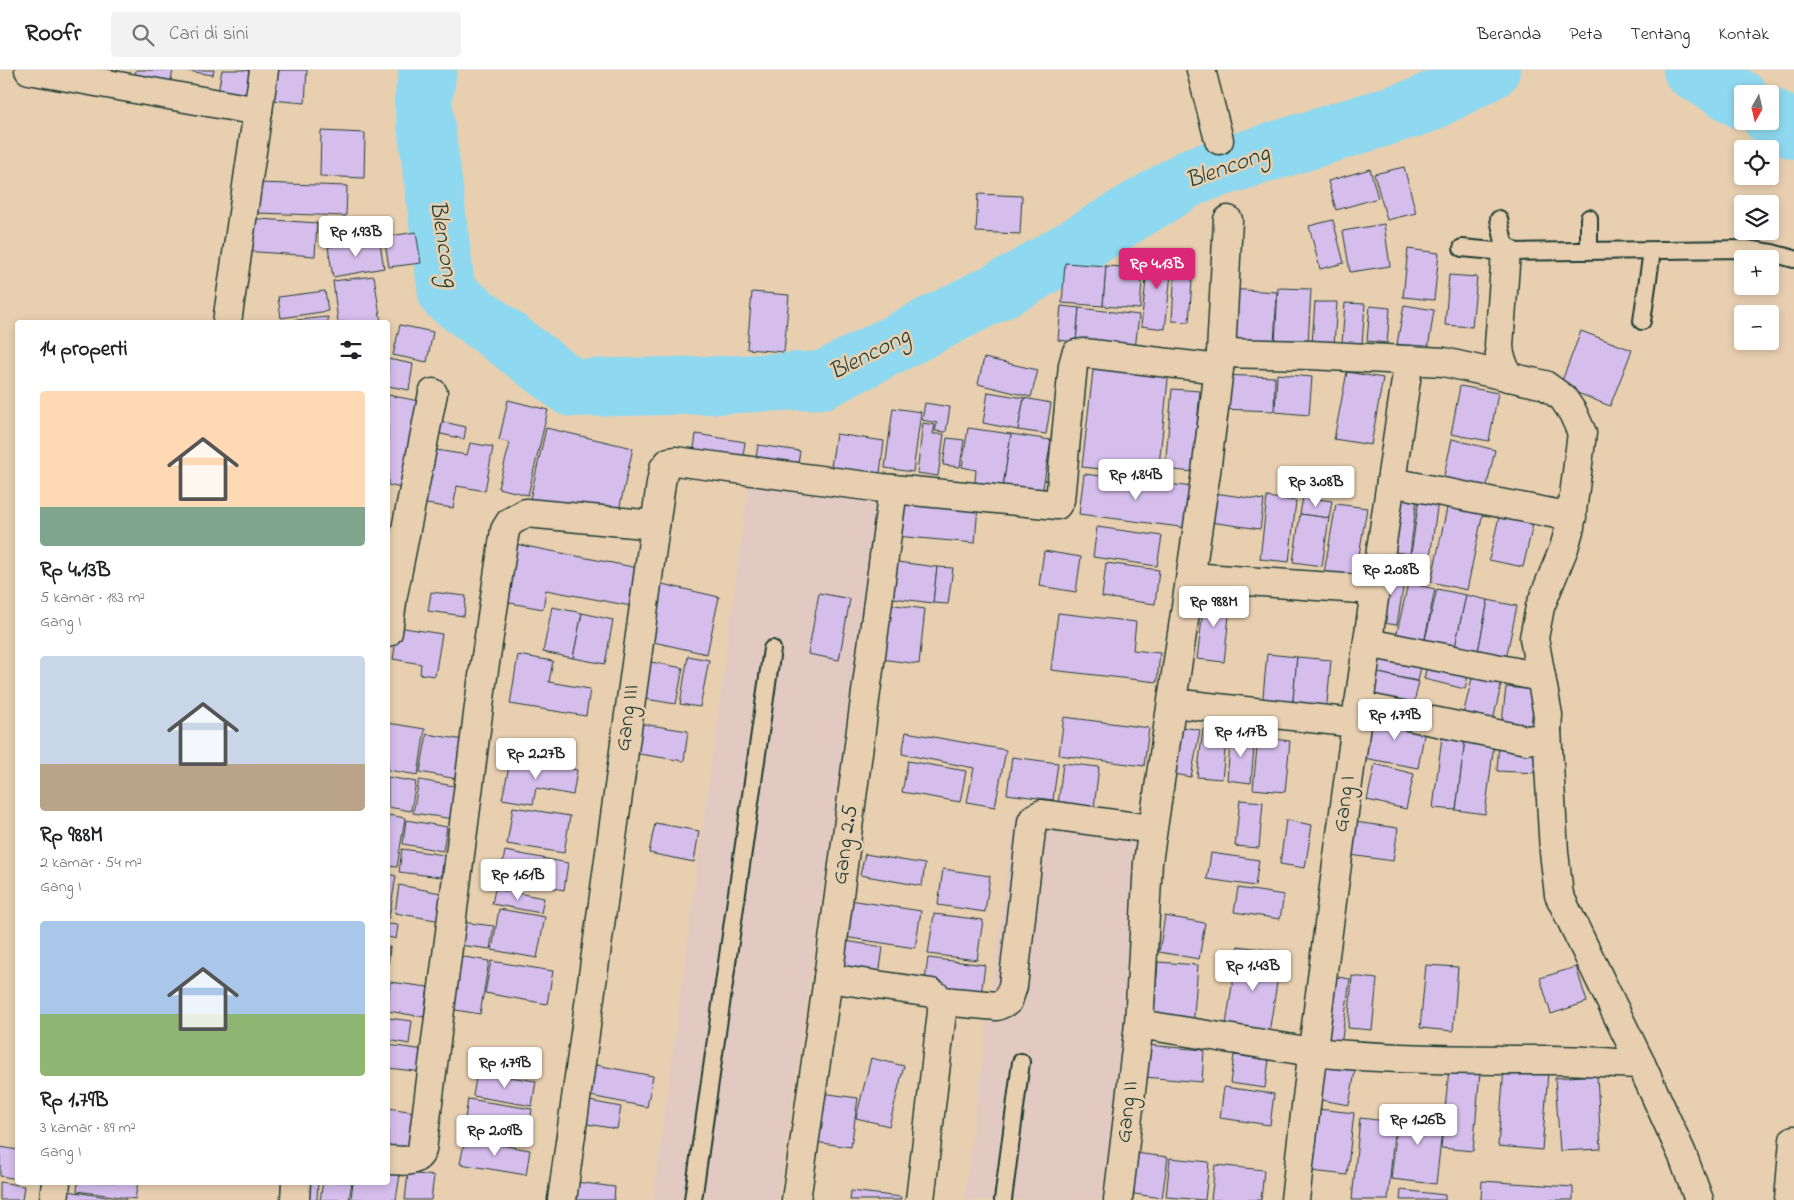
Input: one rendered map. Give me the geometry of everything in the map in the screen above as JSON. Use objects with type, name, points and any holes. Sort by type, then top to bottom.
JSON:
[{"type":"street","points":[[29,70],[258,111]]},
{"type":"street","points":[[227,320],[264,70]]},
{"type":"street","points":[[1201,70],[1219,140]]},
{"type":"street","name":"Gang II","points":[[1118,1200],[1139,1024],[1148,862],[1191,577],[1220,361],[1228,220]]},
{"type":"street","points":[[1506,252],[1499,345],[1500,355],[1508,377]]},
{"type":"street","points":[[893,489],[1057,505],[1060,500],[1073,365],[1076,354],[1220,361],[1310,355],[1444,362],[1545,385],[1563,398],[1573,413],[1582,433],[1572,517],[1564,548],[1540,607],[1534,638],[1548,715],[1547,730],[1554,852],[1559,895],[1641,1064],[1682,1154],[1699,1200]]},
{"type":"street","name":"Gang I","points":[[1295,1200],[1312,1052],[1357,714],[1409,360]]},
{"type":"street","points":[[390,617],[434,394]]},
{"type":"street","name":"Gang III","points":[[562,1200],[664,468],[668,462],[675,461],[893,489]]},
{"type":"street","points":[[1391,482],[1572,517]]},
{"type":"street","name":"Gang 2.5","points":[[796,1200],[828,978],[893,489]]},
{"type":"street","points":[[390,1160],[413,1161],[419,1157],[422,1150],[482,683],[505,530],[510,522],[526,513],[655,525]]},
{"type":"street","points":[[1191,577],[1374,590]]},
{"type":"street","points":[[1368,643],[1541,676]]},
{"type":"street","points":[[1172,703],[1357,714],[1527,740],[1542,738],[1547,730]]},
{"type":"street","points":[[942,1001],[997,1006],[1008,1001],[1013,986],[1034,818],[1042,814],[1152,829]]},
{"type":"street","points":[[828,978],[932,993],[942,1001],[920,1200]]},
{"type":"street","points":[[1139,1024],[1340,1055],[1449,1060],[1553,1060],[1641,1064]]},
{"type":"street","points":[[1789,1200],[1794,1140]]},
{"type":"street","points":[[54,1200],[56,1185]]},
{"type":"street","points":[[294,1200],[296,1185]]},
{"type":"lane","points":[[1589,218],[1590,250]]},
{"type":"lane","points":[[1499,220],[1506,252]]},
{"type":"lane","points":[[1462,248],[1506,252],[1746,249],[1772,253],[1794,260]]},
{"type":"lane","points":[[1642,320],[1652,251]]},
{"type":"lane","points":[[693,1200],[772,649]]},
{"type":"lane","points":[[1003,1200],[1021,1062]]},
{"type":"shaded area","points":[[749,483],[879,503],[778,1200],[653,1200]]},
{"type":"shaded area","points":[[1015,813],[1151,829],[1105,1200],[964,1200]]},
{"type":"building","points":[[136,70],[173,70],[170,86],[134,80]]},
{"type":"building","points":[[181,70],[214,70],[213,75]]},
{"type":"building","points":[[222,70],[257,72],[251,99],[218,92]]},
{"type":"building","points":[[274,70],[307,70],[305,103],[271,100]]},
{"type":"building","points":[[321,131],[365,133],[364,178],[320,176]]},
{"type":"building","points":[[1404,167],[1416,213],[1387,220],[1374,174]]},
{"type":"building","points":[[1370,169],[1378,198],[1336,210],[1328,181]]},
{"type":"building","points":[[258,183],[347,186],[346,216],[257,213]]},
{"type":"building","points":[[978,194],[1022,196],[1020,234],[976,232]]},
{"type":"building","points":[[245,218],[317,223],[315,256],[243,251]]},
{"type":"building","points":[[1333,220],[1344,263],[1320,269],[1309,226]]},
{"type":"building","points":[[1384,224],[1390,266],[1350,272],[1343,231]]},
{"type":"building","points":[[416,232],[421,263],[389,267],[384,237]]},
{"type":"building","points":[[379,238],[384,268],[333,277],[328,247]]},
{"type":"building","points":[[1408,249],[1439,253],[1434,300],[1403,297]]},
{"type":"building","points":[[1149,252],[1173,255],[1165,329],[1141,326]]},
{"type":"building","points":[[1065,263],[1106,266],[1103,306],[1062,303]]},
{"type":"building","points":[[1106,266],[1143,268],[1140,309],[1103,306]]},
{"type":"building","points":[[1175,266],[1193,268],[1189,322],[1172,321]]},
{"type":"building","points":[[1449,275],[1477,277],[1472,327],[1445,325]]},
{"type":"building","points":[[374,276],[381,320],[338,320],[333,281]]},
{"type":"building","points":[[1278,288],[1311,289],[1308,345],[1275,343]]},
{"type":"building","points":[[1228,289],[1277,292],[1274,344],[1225,341]]},
{"type":"building","points":[[325,291],[328,311],[281,318],[278,297]]},
{"type":"building","points":[[752,292],[789,295],[784,352],[747,349]]},
{"type":"building","points":[[1315,302],[1337,302],[1334,345],[1312,344]]},
{"type":"building","points":[[1345,303],[1365,304],[1362,344],[1342,343]]},
{"type":"building","points":[[1404,305],[1434,310],[1428,349],[1397,344]]},
{"type":"building","points":[[1061,306],[1079,308],[1076,342],[1058,340]]},
{"type":"building","points":[[1370,306],[1390,308],[1387,343],[1367,341]]},
{"type":"building","points":[[1079,308],[1139,315],[1135,349],[1076,342]]},
{"type":"building","points":[[328,317],[328,320],[297,320]]},
{"type":"building","points":[[400,325],[433,332],[427,362],[393,355]]},
{"type":"building","points":[[1581,331],[1632,350],[1610,406],[1560,386]]},
{"type":"building","points":[[984,358],[1038,370],[1031,397],[978,384]]},
{"type":"building","points":[[390,359],[413,364],[409,390],[390,386]]},
{"type":"building","points":[[1094,362],[1169,370],[1158,475],[1082,467]]},
{"type":"building","points":[[1347,372],[1383,378],[1371,445],[1334,439]]},
{"type":"building","points":[[1277,374],[1312,377],[1309,415],[1275,412]]},
{"type":"building","points":[[1221,375],[1275,377],[1274,411],[1220,409]]},
{"type":"building","points":[[1460,386],[1498,393],[1489,441],[1451,434]]},
{"type":"building","points":[[1172,389],[1200,391],[1193,472],[1165,469]]},
{"type":"building","points":[[988,392],[1024,398],[1018,430],[983,423]]},
{"type":"building","points":[[390,395],[424,402],[406,489],[390,485]]},
{"type":"building","points":[[1024,398],[1051,403],[1046,434],[1018,430]]},
{"type":"building","points":[[508,400],[548,410],[528,495],[498,488],[510,443],[499,440]]},
{"type":"building","points":[[925,403],[950,407],[946,432],[935,431],[937,423],[922,420]]},
{"type":"building","points":[[893,408],[921,412],[913,472],[885,468]]},
{"type":"building","points":[[435,420],[466,427],[464,439],[432,432]]},
{"type":"building","points":[[923,423],[935,425],[933,434],[944,434],[938,476],[917,473]]},
{"type":"building","points":[[546,428],[633,448],[617,519],[530,499]]},
{"type":"building","points":[[968,428],[1011,434],[1003,487],[975,482],[976,470],[962,467]]},
{"type":"building","points":[[696,434],[745,442],[742,463],[693,455]]},
{"type":"building","points":[[836,434],[884,441],[880,473],[831,467]]},
{"type":"building","points":[[1011,434],[1051,440],[1042,494],[1003,487]]},
{"type":"building","points":[[947,438],[964,440],[960,467],[943,465]]},
{"type":"building","points":[[1452,439],[1495,450],[1485,494],[1442,484]]},
{"type":"building","points":[[470,443],[493,447],[485,491],[457,486],[453,508],[420,503],[430,449],[467,455]]},
{"type":"building","points":[[758,445],[800,451],[797,469],[755,464]]},
{"type":"building","points":[[1084,474],[1193,487],[1188,528],[1079,514]]},
{"type":"building","points":[[1207,492],[1264,500],[1260,529],[1203,521]]},
{"type":"building","points":[[1395,495],[1417,498],[1410,554],[1388,551]]},
{"type":"building","points":[[1267,497],[1296,501],[1289,562],[1260,559]]},
{"type":"building","points":[[1303,497],[1332,501],[1329,518],[1300,514]]},
{"type":"building","points":[[898,499],[978,506],[975,543],[895,536]]},
{"type":"building","points":[[1419,499],[1438,501],[1430,557],[1411,555]]},
{"type":"building","points":[[1449,499],[1484,507],[1467,590],[1431,582]]},
{"type":"building","points":[[1336,504],[1367,508],[1355,578],[1324,573]]},
{"type":"building","points":[[1501,508],[1535,516],[1523,567],[1489,560]]},
{"type":"building","points":[[1300,514],[1329,518],[1322,566],[1293,562]]},
{"type":"building","points":[[1097,527],[1162,536],[1157,566],[1093,557]]},
{"type":"building","points":[[510,543],[638,568],[631,606],[546,590],[543,609],[499,601]]},
{"type":"building","points":[[1044,551],[1081,557],[1076,592],[1039,586]]},
{"type":"building","points":[[889,561],[937,567],[933,603],[885,597]]},
{"type":"building","points":[[1106,563],[1159,570],[1155,604],[1102,597]]},
{"type":"building","points":[[937,567],[953,568],[948,604],[933,603]]},
{"type":"building","points":[[1385,567],[1406,570],[1397,625],[1376,622]]},
{"type":"building","points":[[1408,583],[1435,589],[1424,643],[1396,637]]},
{"type":"building","points":[[662,584],[719,597],[707,654],[649,641]]},
{"type":"building","points":[[1437,589],[1466,595],[1454,652],[1424,644]]},
{"type":"building","points":[[431,592],[466,596],[464,616],[428,611]]},
{"type":"building","points":[[819,593],[850,599],[839,660],[808,654]]},
{"type":"building","points":[[1205,594],[1231,597],[1224,662],[1197,659]]},
{"type":"building","points":[[1466,595],[1488,600],[1477,657],[1454,652]]},
{"type":"building","points":[[1488,600],[1517,606],[1505,663],[1477,657]]},
{"type":"building","points":[[888,604],[925,609],[919,664],[881,659]]},
{"type":"building","points":[[552,607],[582,613],[573,658],[543,652]]},
{"type":"building","points":[[582,613],[613,620],[605,664],[573,658]]},
{"type":"building","points":[[1058,613],[1136,622],[1133,650],[1160,653],[1157,682],[1051,670]]},
{"type":"building","points":[[398,627],[442,634],[435,676],[420,674],[421,664],[393,659]]},
{"type":"building","points":[[1378,647],[1423,656],[1418,681],[1373,672]]},
{"type":"building","points":[[1267,654],[1297,657],[1292,711],[1262,707]]},
{"type":"building","points":[[518,655],[553,661],[549,682],[590,689],[586,716],[510,704]]},
{"type":"building","points":[[688,656],[709,660],[700,707],[680,704]]},
{"type":"building","points":[[1429,656],[1470,666],[1465,689],[1424,679]]},
{"type":"building","points":[[1297,657],[1331,660],[1326,714],[1292,711]]},
{"type":"building","points":[[640,660],[683,668],[676,704],[633,697]]},
{"type":"building","points":[[1475,666],[1504,673],[1491,729],[1461,723]]},
{"type":"building","points":[[1374,672],[1419,682],[1411,715],[1366,705]]},
{"type":"building","points":[[1506,687],[1535,690],[1530,734],[1501,731]]},
{"type":"building","points":[[1373,714],[1426,724],[1418,768],[1364,758]]},
{"type":"building","points":[[1064,717],[1149,728],[1144,766],[1059,755]]},
{"type":"building","points":[[630,722],[688,731],[684,761],[626,752]]},
{"type":"building","points":[[390,723],[425,729],[418,775],[390,770]]},
{"type":"building","points":[[1177,726],[1200,730],[1191,777],[1169,773]]},
{"type":"building","points":[[1203,729],[1227,732],[1222,779],[1197,777]]},
{"type":"building","points":[[906,732],[1006,750],[995,807],[967,802],[974,768],[902,754]]},
{"type":"building","points":[[427,734],[464,740],[457,779],[420,772]]},
{"type":"building","points":[[1231,734],[1255,736],[1251,783],[1227,780]]},
{"type":"building","points":[[1258,737],[1290,741],[1285,792],[1253,789]]},
{"type":"building","points":[[1442,737],[1465,740],[1456,810],[1433,808]]},
{"type":"building","points":[[1465,740],[1494,744],[1485,814],[1456,810]]},
{"type":"building","points":[[1499,742],[1538,745],[1537,773],[1497,771]]},
{"type":"building","points":[[1012,757],[1058,763],[1053,800],[1007,794]]},
{"type":"building","points":[[511,758],[577,770],[573,795],[536,788],[533,804],[502,799]]},
{"type":"building","points":[[908,761],[966,771],[960,802],[902,792]]},
{"type":"building","points":[[1063,763],[1099,767],[1094,808],[1058,805]]},
{"type":"building","points":[[1375,764],[1414,774],[1406,809],[1367,800]]},
{"type":"building","points":[[390,777],[416,782],[411,811],[390,807]]},
{"type":"building","points":[[419,780],[460,787],[454,819],[413,813]]},
{"type":"building","points":[[1240,800],[1263,802],[1259,848],[1235,846]]},
{"type":"building","points":[[513,807],[570,816],[564,853],[507,844]]},
{"type":"building","points":[[390,815],[405,818],[397,867],[390,866]]},
{"type":"building","points":[[406,820],[447,827],[443,851],[403,844]]},
{"type":"building","points":[[1286,820],[1312,825],[1305,868],[1280,864]]},
{"type":"building","points":[[1347,821],[1398,828],[1393,861],[1343,854]]},
{"type":"building","points":[[655,823],[699,831],[694,862],[649,853]]},
{"type":"building","points":[[402,849],[444,855],[441,877],[399,872]]},
{"type":"building","points":[[505,851],[568,863],[564,890],[500,878]]},
{"type":"building","points":[[1211,853],[1259,860],[1255,886],[1207,879]]},
{"type":"building","points":[[865,854],[925,864],[922,886],[860,875]]},
{"type":"building","points":[[943,869],[990,876],[985,912],[938,905]]},
{"type":"building","points":[[390,874],[396,876],[390,912]]},
{"type":"building","points":[[399,885],[446,894],[441,921],[395,913]]},
{"type":"building","points":[[1238,888],[1284,895],[1280,919],[1234,912]]},
{"type":"building","points":[[495,889],[544,898],[541,913],[492,904]]},
{"type":"building","points":[[850,900],[921,911],[915,948],[844,937]]},
{"type":"building","points":[[499,909],[545,917],[537,958],[492,950]]},
{"type":"building","points":[[934,914],[983,920],[977,960],[928,954]]},
{"type":"building","points":[[1165,916],[1205,923],[1199,959],[1159,952]]},
{"type":"building","points":[[453,921],[494,926],[490,949],[451,944]]},
{"type":"building","points":[[390,924],[398,925],[396,939],[390,938]]},
{"type":"building","points":[[839,940],[883,947],[878,983],[833,975]]},
{"type":"building","points":[[1238,946],[1282,952],[1268,1039],[1225,1031]]},
{"type":"building","points":[[452,955],[489,961],[480,1014],[443,1008]]},
{"type":"building","points":[[928,958],[985,965],[981,995],[924,988]]},
{"type":"building","points":[[491,961],[553,971],[547,1004],[485,993]]},
{"type":"building","points":[[1158,962],[1198,965],[1193,1027],[1153,1024]]},
{"type":"building","points":[[1426,965],[1458,967],[1453,1031],[1420,1028]]},
{"type":"building","points":[[1576,967],[1587,1002],[1551,1014],[1540,978]]},
{"type":"building","points":[[1325,975],[1350,979],[1341,1046],[1317,1043]]},
{"type":"building","points":[[1352,976],[1377,979],[1372,1030],[1348,1028]]},
{"type":"building","points":[[390,982],[428,987],[424,1017],[390,1011]]},
{"type":"building","points":[[390,1018],[412,1021],[409,1044],[390,1040]]},
{"type":"building","points":[[390,1045],[425,1050],[423,1072],[390,1068]]},
{"type":"building","points":[[1147,1045],[1204,1050],[1202,1082],[1144,1077]]},
{"type":"building","points":[[1234,1055],[1269,1060],[1265,1088],[1230,1083]]},
{"type":"building","points":[[871,1058],[904,1066],[889,1126],[856,1118]]},
{"type":"building","points":[[1318,1059],[1356,1066],[1349,1105],[1310,1098]]},
{"type":"building","points":[[586,1063],[653,1076],[647,1107],[580,1094]]},
{"type":"building","points":[[1504,1068],[1548,1072],[1542,1150],[1498,1146]]},
{"type":"building","points":[[1449,1069],[1480,1072],[1473,1151],[1441,1148]]},
{"type":"building","points":[[477,1072],[536,1081],[532,1106],[473,1096]]},
{"type":"building","points":[[1597,1075],[1601,1149],[1560,1151],[1555,1078]]},
{"type":"building","points":[[1224,1087],[1274,1094],[1270,1125],[1220,1118]]},
{"type":"building","points":[[814,1092],[858,1098],[851,1147],[807,1141]]},
{"type":"building","points":[[468,1099],[532,1109],[527,1142],[463,1132]]},
{"type":"building","points":[[579,1099],[621,1107],[617,1129],[575,1122]]},
{"type":"building","points":[[390,1108],[422,1113],[416,1157],[390,1153]]},
{"type":"building","points":[[1318,1109],[1354,1113],[1347,1175],[1311,1171]]},
{"type":"building","points":[[1399,1109],[1444,1113],[1436,1184],[1391,1179]]},
{"type":"building","points":[[1360,1118],[1395,1122],[1388,1200],[1352,1200]]},
{"type":"building","points":[[465,1139],[530,1150],[526,1175],[460,1164]]},
{"type":"building","points":[[0,1147],[15,1150],[15,1178],[0,1176]]},
{"type":"building","points":[[1126,1152],[1168,1157],[1162,1198],[1121,1192]]},
{"type":"building","points":[[1170,1158],[1209,1162],[1205,1200],[1166,1197]]},
{"type":"building","points":[[1215,1165],[1264,1170],[1261,1200],[1211,1200]]},
{"type":"building","points":[[390,1166],[401,1168],[396,1200],[351,1199],[353,1185],[390,1185]]},
{"type":"building","points":[[408,1173],[434,1176],[431,1200],[405,1200]]},
{"type":"building","points":[[568,1181],[615,1187],[614,1200],[566,1200]]},
{"type":"building","points":[[1482,1181],[1573,1187],[1573,1200],[1481,1200]]},
{"type":"building","points":[[0,1182],[24,1186],[22,1200],[0,1200]]},
{"type":"building","points":[[78,1185],[137,1185],[135,1199],[77,1191]]},
{"type":"building","points":[[302,1185],[318,1185],[317,1200],[301,1200]]},
{"type":"building","points":[[322,1185],[352,1185],[349,1200],[320,1200]]},
{"type":"building","points":[[1401,1190],[1445,1195],[1445,1200],[1400,1200]]},
{"type":"building","points":[[68,1191],[126,1200],[67,1200]]},
{"type":"building","points":[[851,1191],[901,1197],[900,1200],[850,1200]]},
{"type":"waterway","name":"Blencong","points":[[428,70],[423,101],[447,294],[572,388],[718,385],[823,380],[1022,279],[1193,176],[1424,105],[1491,70]]},
{"type":"waterway","points":[[1692,70],[1734,95]]},
{"type":"waterway","points":[[1779,121],[1794,130]]}]
